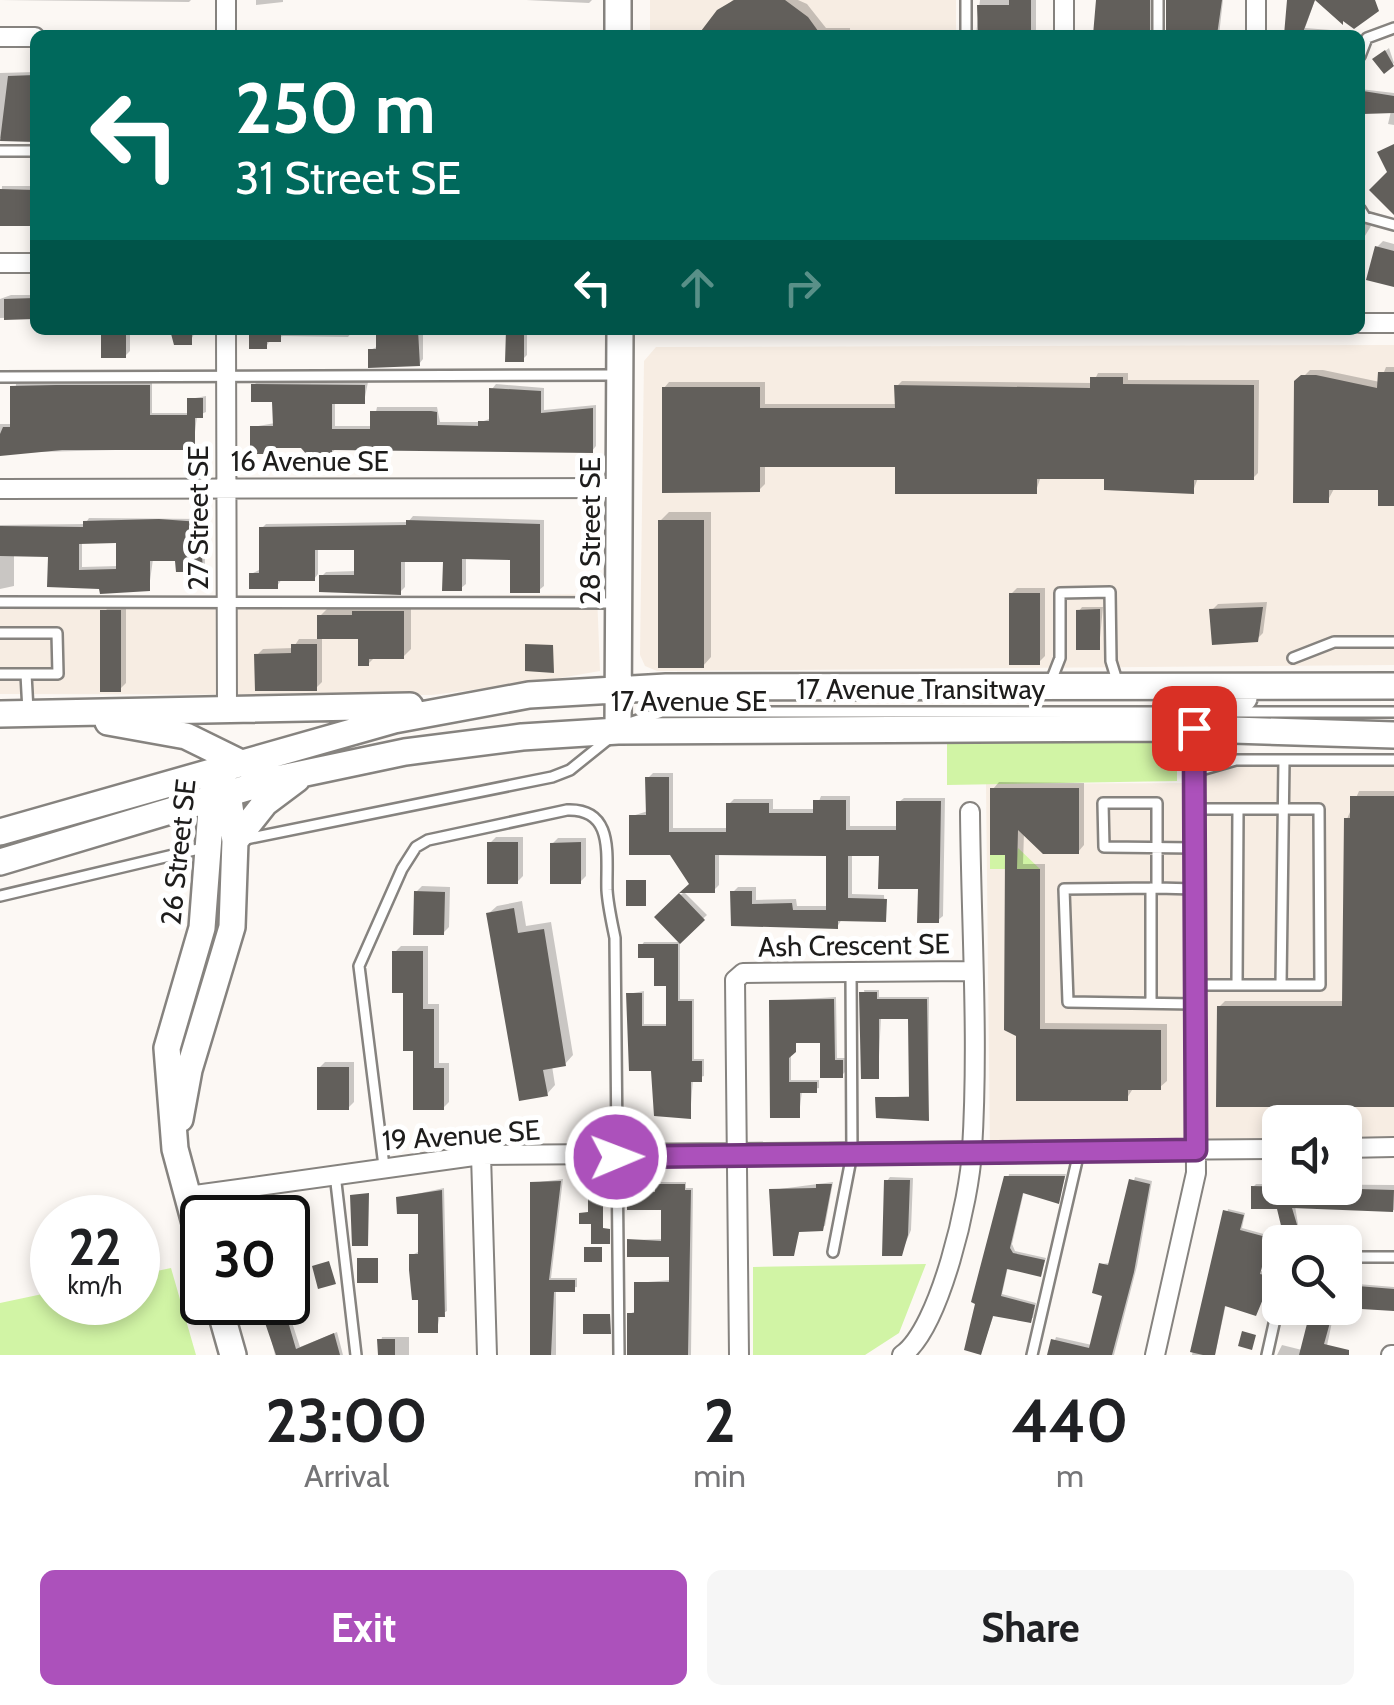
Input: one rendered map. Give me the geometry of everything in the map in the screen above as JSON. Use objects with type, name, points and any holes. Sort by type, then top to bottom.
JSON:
[{"type":"main road","points":[[618,0],[618,30]]},
{"type":"main road","name":"28 Street SE","points":[[618,731],[620,335]]},
{"type":"main road","points":[[1197,720],[1223,699],[1312,697],[1335,686]]},
{"type":"main road","name":"17 Avenue SE","points":[[35,714],[227,706],[455,706],[620,689],[1394,686]]},
{"type":"main road","points":[[126,724],[204,722],[218,719],[227,706]]},
{"type":"main road","name":"17 Avenue SE","points":[[0,832],[228,765],[455,706]]},
{"type":"main road","points":[[0,714],[126,724],[186,736],[228,765],[277,779]]},
{"type":"main road","name":"17 Avenue SE","points":[[0,862],[277,779],[442,745],[618,731],[1197,720],[1394,735]]},
{"type":"main road","name":"26 Street SE","points":[[188,1195],[175,1148],[189,1070],[232,927],[220,795],[228,765]]},
{"type":"main road","points":[[223,844],[304,772]]},
{"type":"main road","points":[[225,1325],[233,1355]]},
{"type":"street","points":[[226,0],[226,30]]},
{"type":"street","points":[[1064,0],[1064,30]]},
{"type":"street","points":[[1256,0],[1256,30]]},
{"type":"street","points":[[0,37],[30,37]]},
{"type":"street","points":[[0,263],[30,263]]},
{"type":"street","points":[[1365,323],[1394,323]]},
{"type":"street","name":"27 Street SE","points":[[226,335],[227,706]]},
{"type":"street","name":"16 Avenue SE","points":[[0,488],[620,488]]},
{"type":"street","points":[[1155,1355],[1196,1172],[1197,720]]},
{"type":"street","points":[[902,1355],[918,1344],[941,1295],[972,1153],[970,812]]},
{"type":"street","name":"Ash Crescent SE","points":[[735,1155],[735,980],[743,973],[971,971]]},
{"type":"street","points":[[1362,1148],[1394,1147]]},
{"type":"street","name":"19 Avenue SE","points":[[195,1195],[481,1155],[616,1157],[1262,1149]]},
{"type":"street","points":[[481,1155],[487,1355]]},
{"type":"street","points":[[735,1155],[739,1355]]},
{"type":"lane","points":[[966,0],[966,30]]},
{"type":"lane","points":[[1158,0],[1158,30]]},
{"type":"lane","points":[[1365,45],[1368,38],[1394,28]]},
{"type":"lane","points":[[0,151],[30,150]]},
{"type":"lane","points":[[1365,217],[1394,225]]},
{"type":"lane","points":[[0,378],[620,375]]},
{"type":"lane","points":[[1048,686],[1060,658],[1060,592],[1110,592],[1111,661],[1119,686]]},
{"type":"lane","points":[[0,602],[620,602]]},
{"type":"lane","points":[[0,633],[57,633],[58,674],[0,674]]},
{"type":"lane","points":[[1293,658],[1334,642],[1394,642]]},
{"type":"lane","points":[[26,674],[35,714]]},
{"type":"lane","points":[[1197,720],[1394,712]]},
{"type":"lane","points":[[0,896],[223,844],[552,778],[584,760],[618,731]]},
{"type":"lane","points":[[1194,772],[1236,760],[1394,760]]},
{"type":"lane","points":[[1282,985],[1284,760]]},
{"type":"lane","points":[[1151,1003],[1154,888],[1156,848],[1157,803],[1103,803],[1104,847],[1156,848],[1195,848]]},
{"type":"lane","points":[[1194,808],[1320,809],[1320,985],[1237,985],[1151,1003],[1068,1002],[1064,889],[1195,888]]},
{"type":"lane","points":[[1237,985],[1238,808]]},
{"type":"lane","points":[[384,1166],[359,966],[402,868],[416,847],[428,840],[577,810],[600,822],[607,844],[607,894],[615,938],[619,1355]]},
{"type":"lane","points":[[832,1252],[852,1154],[851,972]]},
{"type":"lane","points":[[1032,1355],[1079,1152]]},
{"type":"lane","points":[[334,1174],[356,1355]]},
{"type":"lane","points":[[1362,1257],[1394,1257]]},
{"type":"lane","points":[[1267,1355],[1274,1325]]},
{"type":"shaded area","points":[[650,0],[956,0],[956,30],[650,30]]},
{"type":"shaded area","points":[[1394,345],[1394,665],[657,671],[645,666],[640,655],[644,361],[656,347]]},
{"type":"shaded area","points":[[597,594],[600,671],[537,682],[432,695],[0,694],[0,603]]},
{"type":"shaded area","points":[[1394,760],[1394,1147],[1362,1148],[1362,1105],[1262,1105],[1262,1149],[990,1153],[986,784],[1193,783],[1194,772],[1220,763]]},
{"type":"green space","points":[[947,736],[1171,740],[1177,752],[1177,781],[947,785]]},
{"type":"green space","points":[[1018,848],[1040,869],[990,869],[990,855],[1017,855]]},
{"type":"green space","points":[[926,1264],[899,1333],[865,1355],[753,1355],[753,1267]]},
{"type":"green space","points":[[171,1268],[180,1299],[180,1325],[187,1325],[196,1355],[0,1355],[0,1303],[30,1297],[30,1325],[160,1325],[160,1270]]},
{"type":"building","points":[[734,0],[785,0],[808,17],[817,30],[702,30],[717,10]]},
{"type":"building","points":[[1009,0],[1031,0],[1031,30],[978,30],[977,5],[1009,5]]},
{"type":"building","points":[[1096,0],[1150,0],[1150,30],[1093,30]]},
{"type":"building","points":[[1166,0],[1222,0],[1218,30],[1166,30]]},
{"type":"building","points":[[1287,0],[1315,0],[1304,30],[1284,30]]},
{"type":"building","points":[[1315,0],[1375,0],[1379,11],[1354,29],[1343,21],[1343,25]]},
{"type":"building","points":[[1385,50],[1394,66],[1384,74],[1372,59]]},
{"type":"building","points":[[30,75],[30,142],[0,141],[8,76]]},
{"type":"building","points":[[1365,91],[1394,96],[1394,113],[1365,114]]},
{"type":"building","points":[[1394,144],[1394,215],[1369,190],[1387,172],[1377,152]]},
{"type":"building","points":[[0,189],[30,190],[30,226],[0,226]]},
{"type":"building","points":[[1375,246],[1394,251],[1394,287],[1366,280]]},
{"type":"building","points":[[30,298],[30,319],[4,320],[4,299]]},
{"type":"building","points":[[101,335],[126,335],[126,358],[101,358]]},
{"type":"building","points":[[171,335],[192,335],[192,345],[174,345]]},
{"type":"building","points":[[249,335],[281,335],[281,342],[267,342],[267,349],[249,349]]},
{"type":"building","points":[[376,335],[418,335],[420,366],[368,368],[368,349],[376,349]]},
{"type":"building","points":[[506,335],[524,335],[524,362],[505,362]]},
{"type":"building","points":[[1378,372],[1394,372],[1394,506],[1378,506],[1378,490],[1329,490],[1329,503],[1293,503],[1294,381],[1301,375],[1316,375],[1377,388]]},
{"type":"building","points":[[1090,377],[1123,377],[1123,384],[1254,385],[1254,480],[1194,480],[1194,494],[1104,490],[1104,479],[1037,479],[1037,494],[895,494],[895,467],[760,467],[760,492],[662,493],[662,387],[760,387],[760,408],[895,408],[894,385],[1090,388]]},
{"type":"building","points":[[251,384],[365,385],[365,404],[332,404],[332,429],[370,429],[370,411],[431,411],[437,412],[437,425],[478,426],[478,421],[489,421],[489,388],[541,391],[541,413],[593,408],[593,453],[332,450],[332,455],[308,456],[301,448],[265,448],[265,454],[250,454],[250,426],[273,426],[272,402],[251,402]]},
{"type":"building","points":[[150,385],[150,415],[187,415],[187,398],[203,398],[203,418],[195,418],[195,450],[62,450],[0,456],[0,434],[3,427],[10,427],[10,386]]},
{"type":"building","points":[[406,520],[540,524],[540,593],[510,593],[510,560],[462,559],[462,591],[442,591],[443,562],[401,562],[401,595],[319,592],[319,575],[354,575],[354,550],[315,550],[315,581],[278,581],[278,589],[249,589],[249,573],[259,573],[259,527],[406,525]]},
{"type":"building","points":[[658,520],[704,520],[704,668],[658,668]]},
{"type":"building","points":[[83,521],[200,522],[203,572],[176,572],[175,561],[150,561],[150,591],[100,594],[99,589],[47,587],[48,557],[0,556],[0,526],[83,527]],"holes":[[[116,543],[116,569],[79,570],[79,544]]]},
{"type":"building","points":[[1009,593],[1040,593],[1040,665],[1009,665]]},
{"type":"building","points":[[1263,607],[1258,642],[1212,645],[1209,609]]},
{"type":"building","points":[[1100,609],[1100,650],[1076,650],[1076,610]]},
{"type":"building","points":[[100,610],[121,610],[121,692],[100,692]]},
{"type":"building","points":[[352,611],[404,611],[404,659],[369,659],[369,666],[358,666],[358,639],[317,639],[317,615],[352,615]]},
{"type":"building","points":[[291,644],[317,644],[317,691],[255,691],[254,654],[291,653]]},
{"type":"building","points":[[525,644],[553,645],[554,673],[525,671]]},
{"type":"building","points":[[645,777],[669,777],[669,832],[726,832],[726,803],[769,803],[769,813],[813,813],[813,800],[846,800],[846,830],[896,830],[896,801],[941,801],[939,923],[917,923],[918,889],[878,889],[879,856],[848,856],[848,898],[887,899],[886,922],[838,921],[838,929],[731,926],[730,891],[752,891],[752,904],[792,903],[793,910],[826,910],[826,856],[715,855],[715,893],[679,893],[689,884],[670,855],[629,855],[629,815],[646,815]]},
{"type":"building","points":[[990,788],[1079,788],[1079,854],[1043,854],[1018,830],[1017,869],[1040,869],[1040,1029],[1161,1030],[1161,1090],[1128,1090],[1128,1101],[1016,1101],[1016,1036],[1004,1030],[1005,855],[990,855]]},
{"type":"building","points":[[1350,796],[1394,796],[1394,1107],[1216,1107],[1217,1006],[1342,1006],[1344,818],[1350,818]]},
{"type":"building","points":[[487,842],[518,842],[518,884],[487,884]]},
{"type":"building","points":[[581,842],[581,884],[550,884],[550,843]]},
{"type":"building","points":[[626,880],[646,880],[646,906],[626,906]]},
{"type":"building","points":[[414,891],[445,892],[444,935],[413,935]]},
{"type":"building","points":[[679,893],[705,920],[680,944],[654,917]]},
{"type":"building","points":[[514,908],[518,933],[544,929],[566,1066],[543,1070],[548,1096],[519,1101],[486,913]]},
{"type":"building","points":[[638,944],[678,944],[678,1001],[692,1001],[692,1061],[702,1061],[702,1082],[691,1082],[691,1119],[654,1116],[651,1071],[629,1071],[626,993],[642,993],[642,1026],[666,1026],[666,986],[654,986],[654,958],[638,958]]},
{"type":"building","points":[[392,951],[423,951],[423,1009],[434,1009],[434,1068],[444,1068],[444,1110],[413,1110],[413,1051],[403,1051],[403,993],[392,993]]},
{"type":"building","points":[[859,992],[877,992],[877,999],[927,999],[929,1121],[876,1118],[875,1097],[909,1097],[908,1019],[879,1019],[879,1079],[861,1079]]},
{"type":"building","points":[[834,999],[835,1060],[843,1060],[843,1078],[820,1078],[820,1043],[796,1043],[796,1052],[789,1058],[789,1082],[817,1082],[817,1093],[800,1093],[800,1118],[770,1118],[769,1000]]},
{"type":"building","points":[[317,1067],[349,1067],[349,1110],[317,1110]]},
{"type":"building","points":[[1004,1176],[1065,1176],[1059,1204],[1023,1193],[1010,1248],[1013,1253],[1045,1260],[1041,1277],[1007,1269],[1001,1296],[1035,1305],[1031,1323],[993,1316],[981,1355],[964,1350],[975,1304],[971,1302]]},
{"type":"building","points":[[1129,1179],[1150,1184],[1134,1272],[1112,1355],[1047,1355],[1051,1339],[1089,1348],[1102,1296],[1092,1293],[1099,1263],[1108,1265]]},
{"type":"building","points":[[884,1180],[910,1180],[908,1235],[902,1256],[882,1256]]},
{"type":"building","points":[[561,1181],[549,1280],[575,1280],[575,1292],[554,1292],[551,1355],[530,1355],[530,1182]]},
{"type":"building","points":[[655,1184],[685,1184],[685,1190],[691,1190],[688,1355],[627,1355],[627,1313],[634,1313],[634,1282],[669,1282],[669,1257],[627,1257],[627,1239],[661,1241],[661,1210],[627,1210],[627,1192],[655,1192]]},
{"type":"building","points":[[816,1184],[832,1184],[823,1231],[799,1232],[794,1256],[773,1256],[769,1189],[816,1188]]},
{"type":"building","points":[[1251,1186],[1262,1186],[1262,1205],[1362,1205],[1362,1189],[1394,1190],[1393,1212],[1292,1208],[1297,1225],[1281,1225],[1277,1209],[1251,1209]]},
{"type":"building","points":[[588,1187],[603,1187],[603,1228],[610,1229],[610,1244],[591,1244],[591,1224],[579,1224],[579,1213],[588,1212]]},
{"type":"building","points":[[442,1190],[445,1317],[438,1317],[438,1333],[418,1333],[418,1300],[412,1300],[409,1254],[418,1254],[418,1214],[397,1214],[396,1197]]},
{"type":"building","points":[[369,1193],[368,1246],[352,1246],[350,1195]]},
{"type":"building","points":[[1223,1210],[1244,1215],[1240,1230],[1262,1236],[1262,1301],[1256,1316],[1225,1306],[1215,1355],[1190,1352]]},
{"type":"building","points":[[584,1247],[602,1247],[602,1262],[584,1262]]},
{"type":"building","points":[[357,1258],[378,1258],[378,1283],[357,1283]]},
{"type":"building","points":[[329,1261],[336,1284],[318,1289],[312,1266]]},
{"type":"building","points":[[1362,1286],[1394,1289],[1394,1311],[1362,1309]]},
{"type":"building","points":[[583,1314],[610,1314],[611,1334],[583,1334]]},
{"type":"building","points":[[266,1325],[289,1325],[296,1349],[334,1333],[340,1355],[276,1355]]},
{"type":"building","points":[[1307,1325],[1329,1325],[1324,1344],[1349,1350],[1349,1355],[1299,1355]]},
{"type":"building","points":[[1242,1331],[1256,1335],[1252,1350],[1238,1346]]},
{"type":"building","points":[[377,1339],[395,1339],[395,1355],[378,1355]]},
{"type":"route","points":[[616,1157],[1196,1150],[1194,728]]}]
